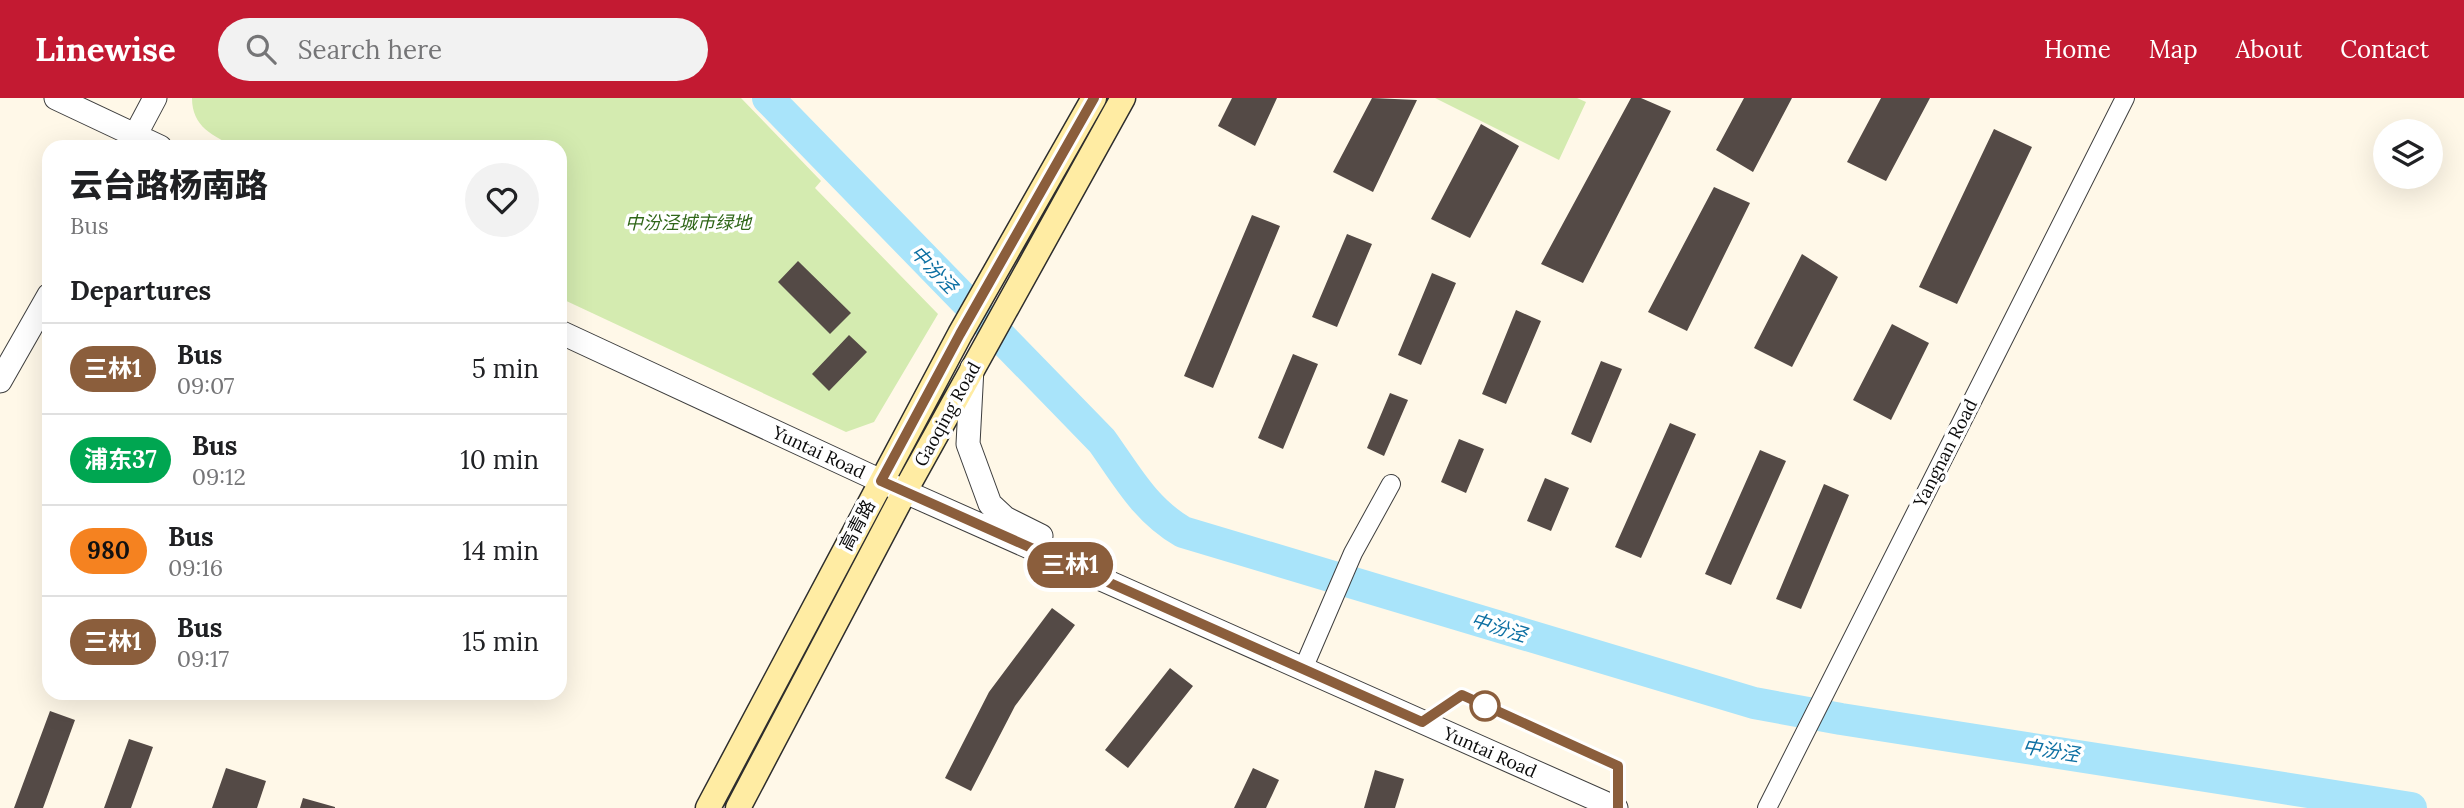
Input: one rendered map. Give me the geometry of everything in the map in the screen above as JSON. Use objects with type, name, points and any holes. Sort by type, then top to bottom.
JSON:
[{"type":"main road","name":"高青路","points":[[708,808],[960,334],[1003,286],[1094,98]]},
{"type":"main road","name":"Gaoqing Road","points":[[738,808],[976,360],[1003,286],[1123,98]]},
{"type":"street","points":[[56,98],[130,140]]},
{"type":"street","points":[[133,140],[155,98]]},
{"type":"street","name":"Yangnan Road","points":[[1767,808],[2125,98]]},
{"type":"street","points":[[0,381],[42,307]]},
{"type":"street","name":"Yuntai Road","points":[[567,335],[881,481],[1617,808]]},
{"type":"street","points":[[976,360],[968,444],[990,504],[1005,518],[1067,548],[1086,572]]},
{"type":"street","points":[[1303,669],[1353,553],[1391,484]]},
{"type":"lane","points":[[1422,722],[1462,695],[1618,766],[1617,808]]},
{"type":"green space","name":"中汾泾城市绿地","points":[[192,98],[741,98],[821,181],[815,188],[938,314],[874,422],[846,432],[567,301],[567,140],[223,140],[205,129],[193,108]]},
{"type":"green space","points":[[1435,98],[1577,98],[1586,102],[1559,160]]},
{"type":"building","points":[[1232,98],[1277,98],[1255,146],[1218,126]]},
{"type":"building","points":[[1372,98],[1417,100],[1373,192],[1333,172]]},
{"type":"building","points":[[1631,98],[1641,98],[1671,111],[1583,283],[1541,264]]},
{"type":"building","points":[[1744,98],[1792,98],[1753,172],[1716,150]]},
{"type":"building","points":[[1881,98],[1930,98],[1886,181],[1847,162]]},
{"type":"building","points":[[1481,124],[1519,146],[1470,238],[1431,219]]},
{"type":"building","points":[[1994,129],[2032,147],[1957,304],[1919,287]]},
{"type":"building","points":[[1714,187],[1750,203],[1687,331],[1648,312]]},
{"type":"building","points":[[1252,215],[1280,226],[1213,388],[1184,376]]},
{"type":"building","points":[[1347,234],[1372,244],[1337,327],[1312,317]]},
{"type":"building","points":[[1802,254],[1838,277],[1792,367],[1754,348]]},
{"type":"building","points":[[798,261],[851,313],[830,334],[778,282]]},
{"type":"building","points":[[1432,273],[1456,283],[1421,365],[1398,355]]},
{"type":"building","points":[[1516,310],[1541,321],[1506,404],[1482,394]]},
{"type":"building","points":[[1892,324],[1929,343],[1891,420],[1853,400]]},
{"type":"building","points":[[849,335],[867,352],[829,391],[812,374]]},
{"type":"building","points":[[1293,354],[1318,364],[1283,449],[1258,438]]},
{"type":"building","points":[[1601,361],[1622,369],[1591,443],[1571,434]]},
{"type":"building","points":[[1390,393],[1408,400],[1384,456],[1367,448]]},
{"type":"building","points":[[1670,423],[1696,434],[1641,558],[1615,547]]},
{"type":"building","points":[[1459,439],[1484,449],[1466,493],[1441,482]]},
{"type":"building","points":[[1760,450],[1786,461],[1731,585],[1705,574]]},
{"type":"building","points":[[1545,478],[1569,488],[1551,531],[1527,521]]},
{"type":"building","points":[[1824,484],[1849,495],[1801,609],[1776,599]]},
{"type":"building","points":[[1052,608],[1075,625],[1015,706],[971,791],[945,778],[989,692]]},
{"type":"building","points":[[1170,668],[1193,686],[1128,768],[1105,750]]},
{"type":"building","points":[[50,711],[75,720],[43,808],[14,808]]},
{"type":"building","points":[[129,739],[153,747],[131,808],[104,808]]},
{"type":"building","points":[[226,768],[266,781],[257,808],[212,808]]},
{"type":"building","points":[[1253,768],[1279,780],[1266,808],[1234,808]]},
{"type":"building","points":[[1375,770],[1404,779],[1395,808],[1364,808]]},
{"type":"building","points":[[303,798],[335,807],[335,808],[300,808]]},
{"type":"waterway","name":"中汾泾","points":[[768,98],[1102,441],[1147,503],[1183,532],[1754,703],[2411,808]]},
{"type":"bus line","name":"三林1","points":[[1094,98],[960,334],[881,481],[1422,722],[1462,695],[1618,766],[1618,808]]}]
